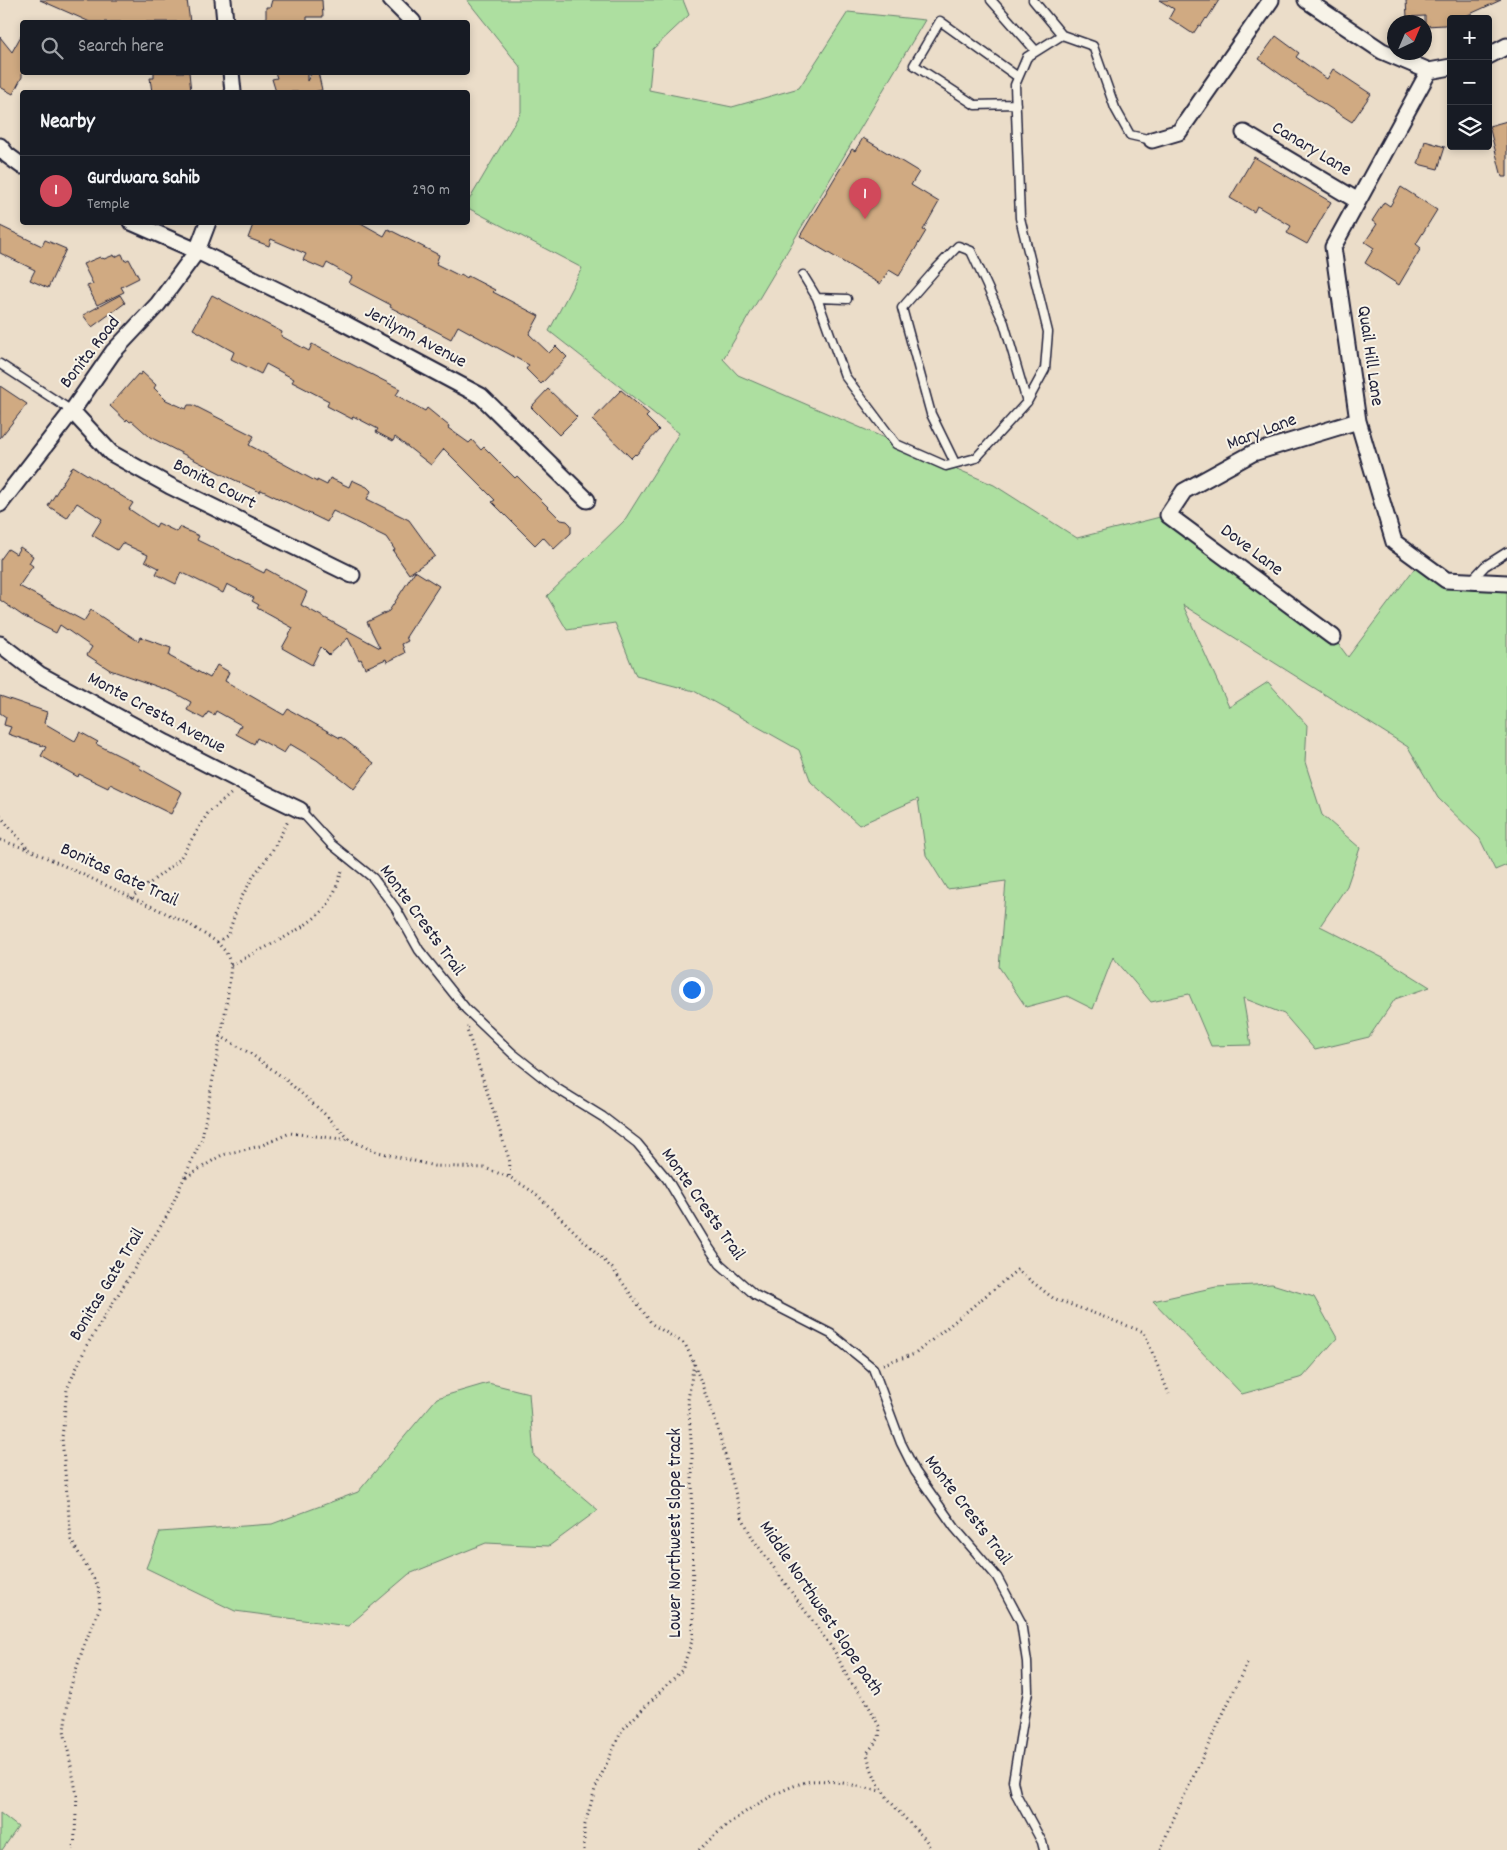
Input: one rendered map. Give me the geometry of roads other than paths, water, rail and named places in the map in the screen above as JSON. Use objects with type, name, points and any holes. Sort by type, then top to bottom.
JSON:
[{"type":"street","points":[[223,0],[225,20]]},
{"type":"street","points":[[391,0],[411,20]]},
{"type":"street","points":[[1152,140],[1178,132],[1271,0]]},
{"type":"street","points":[[1306,0],[1382,51],[1429,71],[1447,68]]},
{"type":"street","points":[[1492,54],[1507,46]]},
{"type":"street","name":"Quail Hill Lane","points":[[1429,71],[1333,247],[1358,421],[1394,542],[1446,580],[1507,583]]},
{"type":"street","points":[[230,75],[233,90]]},
{"type":"street","name":"Canary Lane","points":[[1244,133],[1358,201]]},
{"type":"street","points":[[0,146],[7,155],[20,165]]},
{"type":"street","name":"Jerilynn Avenue","points":[[137,225],[197,251],[340,321],[481,396],[587,500]]},
{"type":"street","name":"Bonita Road","points":[[0,504],[72,411],[113,352],[158,304],[197,251],[207,225]]},
{"type":"street","name":"Bonita Court","points":[[72,411],[111,452],[170,486],[352,575]]},
{"type":"street","name":"Mary Lane","points":[[1184,491],[1253,453],[1358,421]]},
{"type":"street","name":"Dove Lane","points":[[1184,491],[1168,515],[1333,637]]},
{"type":"street","name":"Monte Cresta Avenue","points":[[0,644],[39,674],[243,783],[298,808]]},
{"type":"lane","points":[[990,0],[1036,51]]},
{"type":"lane","points":[[1033,0],[1062,35],[1093,46],[1115,108],[1130,135],[1152,140]]},
{"type":"lane","points":[[1016,104],[975,105],[914,65],[940,21],[1018,76]]},
{"type":"lane","points":[[802,275],[817,298],[845,376],[896,444],[946,466],[976,458],[1026,402],[1045,369],[1048,332],[1020,218],[1015,85],[1027,56],[1062,35]]},
{"type":"lane","points":[[955,463],[931,414],[902,308],[958,246],[971,251],[1004,323],[1026,402]]},
{"type":"lane","points":[[817,298],[847,299]]},
{"type":"lane","points":[[0,364],[72,411]]},
{"type":"lane","points":[[1471,581],[1485,566],[1507,552]]},
{"type":"lane","name":"Monte Crests Trail","points":[[298,808],[331,844],[373,878],[396,909],[419,950],[446,985],[472,1014],[512,1052],[556,1088],[603,1117],[637,1143],[667,1179],[720,1264],[755,1296],[832,1334],[873,1368],[901,1443],[915,1471],[950,1522],[997,1577],[1021,1622],[1027,1662],[1028,1691],[1013,1781],[1016,1794],[1042,1842],[1044,1850]]},
{"type":"place","name":"Gurdwara Sahib","points":[[865,219]]}]
